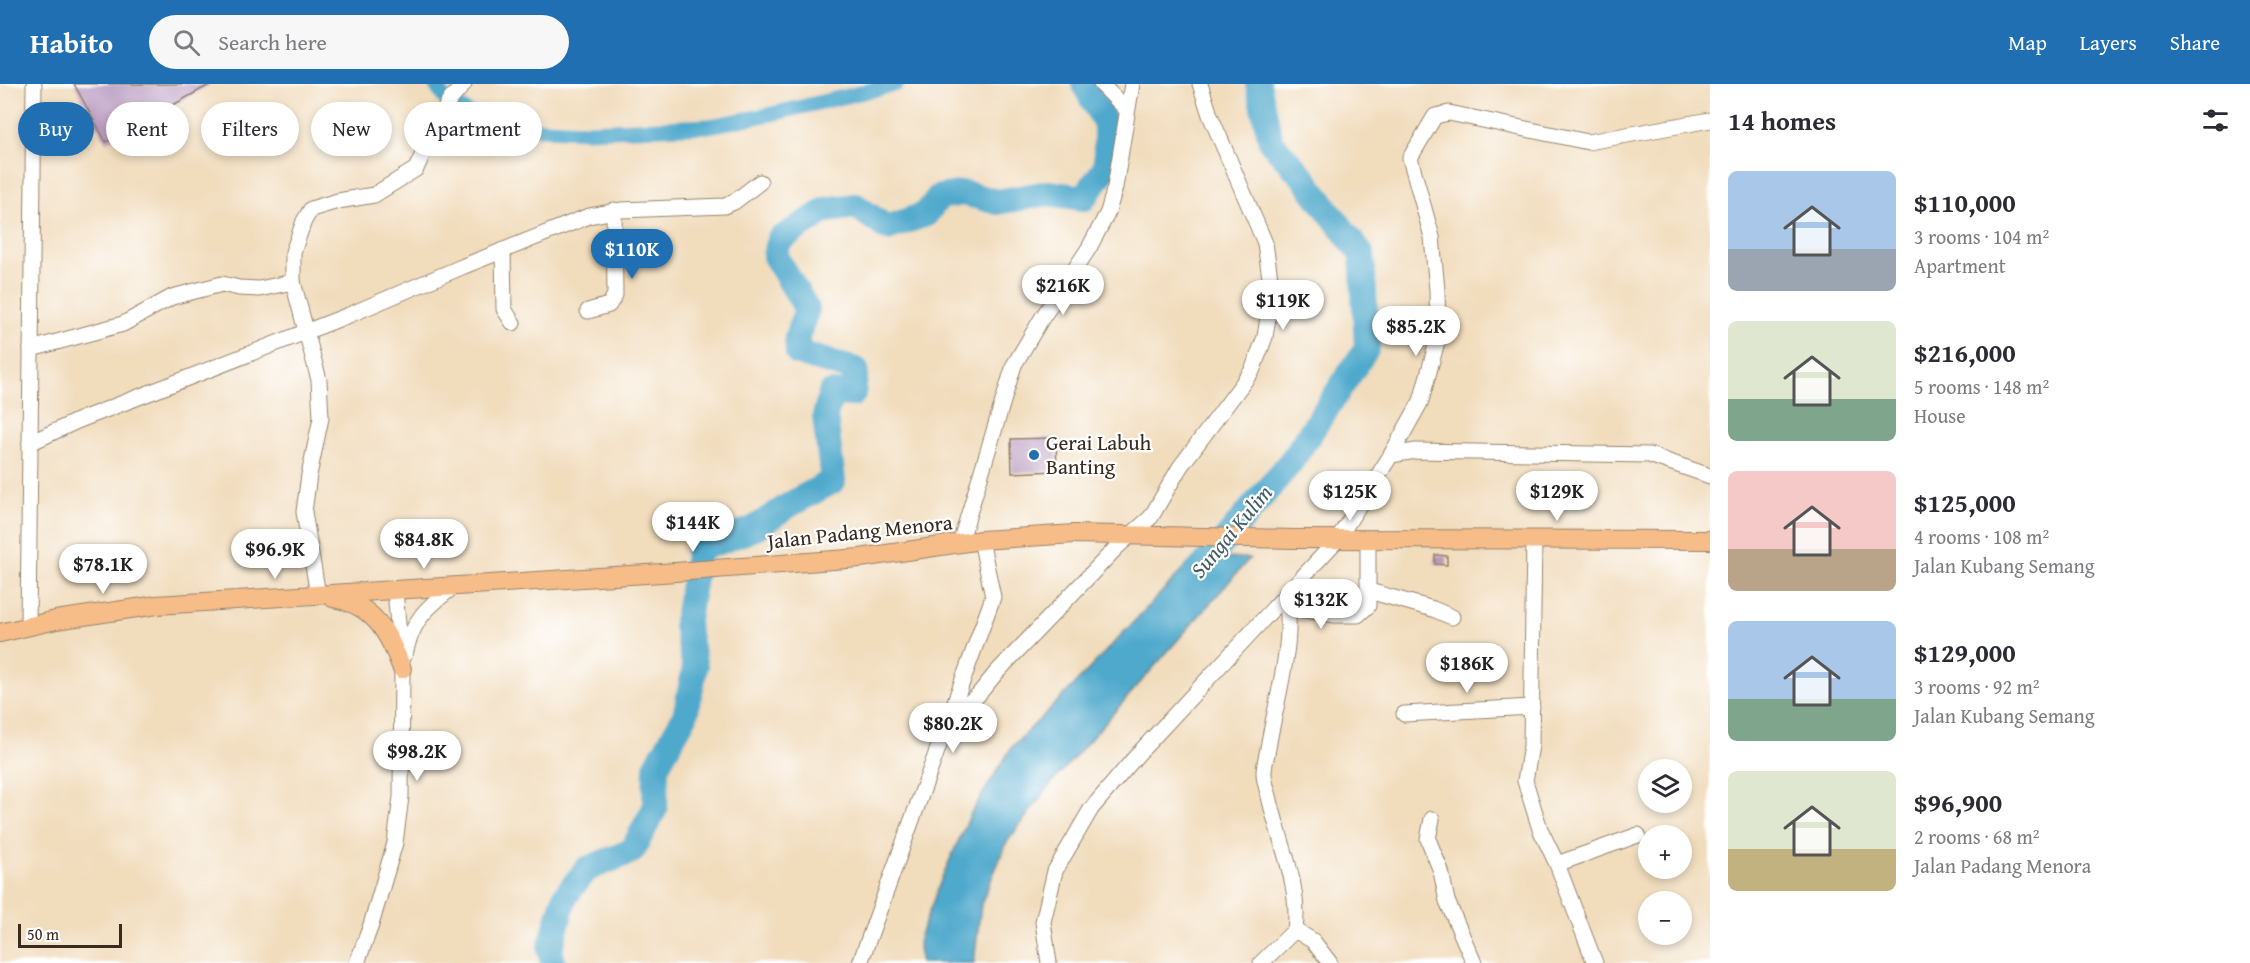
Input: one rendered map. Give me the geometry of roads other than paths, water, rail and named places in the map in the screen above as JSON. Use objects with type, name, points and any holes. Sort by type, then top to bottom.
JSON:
[{"type":"main road","name":"Jalan Padang Menora","points":[[0,633],[157,605],[860,558],[981,540],[1074,534],[1337,540],[1710,540]]},
{"type":"main road","points":[[318,595],[347,600],[373,616],[392,640],[402,669]]},
{"type":"street","points":[[28,627],[34,84]]},
{"type":"street","points":[[318,595],[304,512],[321,418],[319,380],[293,282],[293,252],[311,208],[374,195],[416,168],[450,100],[464,84]]},
{"type":"street","points":[[1101,84],[1127,110]]},
{"type":"street","points":[[960,543],[1014,365],[1089,248],[1108,212],[1115,187],[1132,84]]},
{"type":"street","points":[[947,721],[978,695],[1128,537],[1151,517],[1180,467],[1252,371],[1265,337],[1272,292],[1265,243],[1209,115],[1200,84]]},
{"type":"street","points":[[1048,963],[1043,922],[1055,871],[1091,809],[1138,754],[1287,602],[1337,540],[1391,455],[1421,401],[1437,338],[1437,291],[1432,237],[1410,158],[1435,116],[1449,113],[1588,142],[1710,120]]},
{"type":"street","points":[[30,443],[77,421],[305,332],[589,216],[614,210],[725,206],[760,182]]},
{"type":"street","points":[[588,311],[609,305],[615,295],[614,210]]},
{"type":"street","points":[[503,250],[504,309],[513,323]]},
{"type":"street","points":[[31,349],[123,324],[172,297],[222,284],[238,288],[259,289],[293,282]]},
{"type":"street","points":[[1391,455],[1416,451],[1649,455],[1710,476]]},
{"type":"street","points":[[860,963],[993,597],[981,540]]},
{"type":"street","points":[[1287,602],[1335,615],[1358,615],[1368,606],[1368,540]]},
{"type":"street","points":[[1534,540],[1531,628],[1532,746],[1526,781],[1540,829],[1557,864],[1595,963]]},
{"type":"street","points":[[402,669],[410,635],[428,606],[454,586]]},
{"type":"street","points":[[357,963],[371,925],[395,843],[400,797],[402,669],[395,590]]},
{"type":"street","points":[[1369,591],[1433,609],[1452,617]]},
{"type":"street","points":[[1261,963],[1294,930],[1296,905],[1264,773],[1288,641],[1287,602]]},
{"type":"street","points":[[1404,714],[1532,707]]},
{"type":"street","points":[[1432,819],[1428,839],[1441,870],[1447,901],[1474,963]]},
{"type":"street","points":[[1557,864],[1638,835]]},
{"type":"street","points":[[1294,930],[1313,941],[1330,963]]},
{"type":"water","points":[[1250,558],[1050,785],[1007,842],[981,904],[974,963],[920,963],[919,938],[943,875],[972,811],[1012,747],[1193,559]]},
{"type":"waterway","points":[[435,84],[444,98],[472,115],[520,128],[587,131],[709,126],[772,114],[897,84]]},
{"type":"waterway","points":[[553,963],[550,949],[565,896],[587,869],[632,851],[655,808],[656,767],[685,716],[695,667],[686,625],[699,549],[753,529],[791,504],[833,481],[825,416],[831,393],[853,394],[856,370],[798,353],[797,337],[807,309],[775,256],[779,240],[826,210],[856,206],[887,228],[926,214],[939,197],[964,193],[997,202],[1048,193],[1084,198],[1106,167],[1106,124],[1084,84]]},
{"type":"waterway","name":"Sungai Kulim","points":[[1187,585],[1290,463],[1367,348],[1362,255],[1303,177],[1271,142],[1258,84]]},
{"type":"place","name":"Gerai Labuh Banting","points":[[1034,455]]}]
